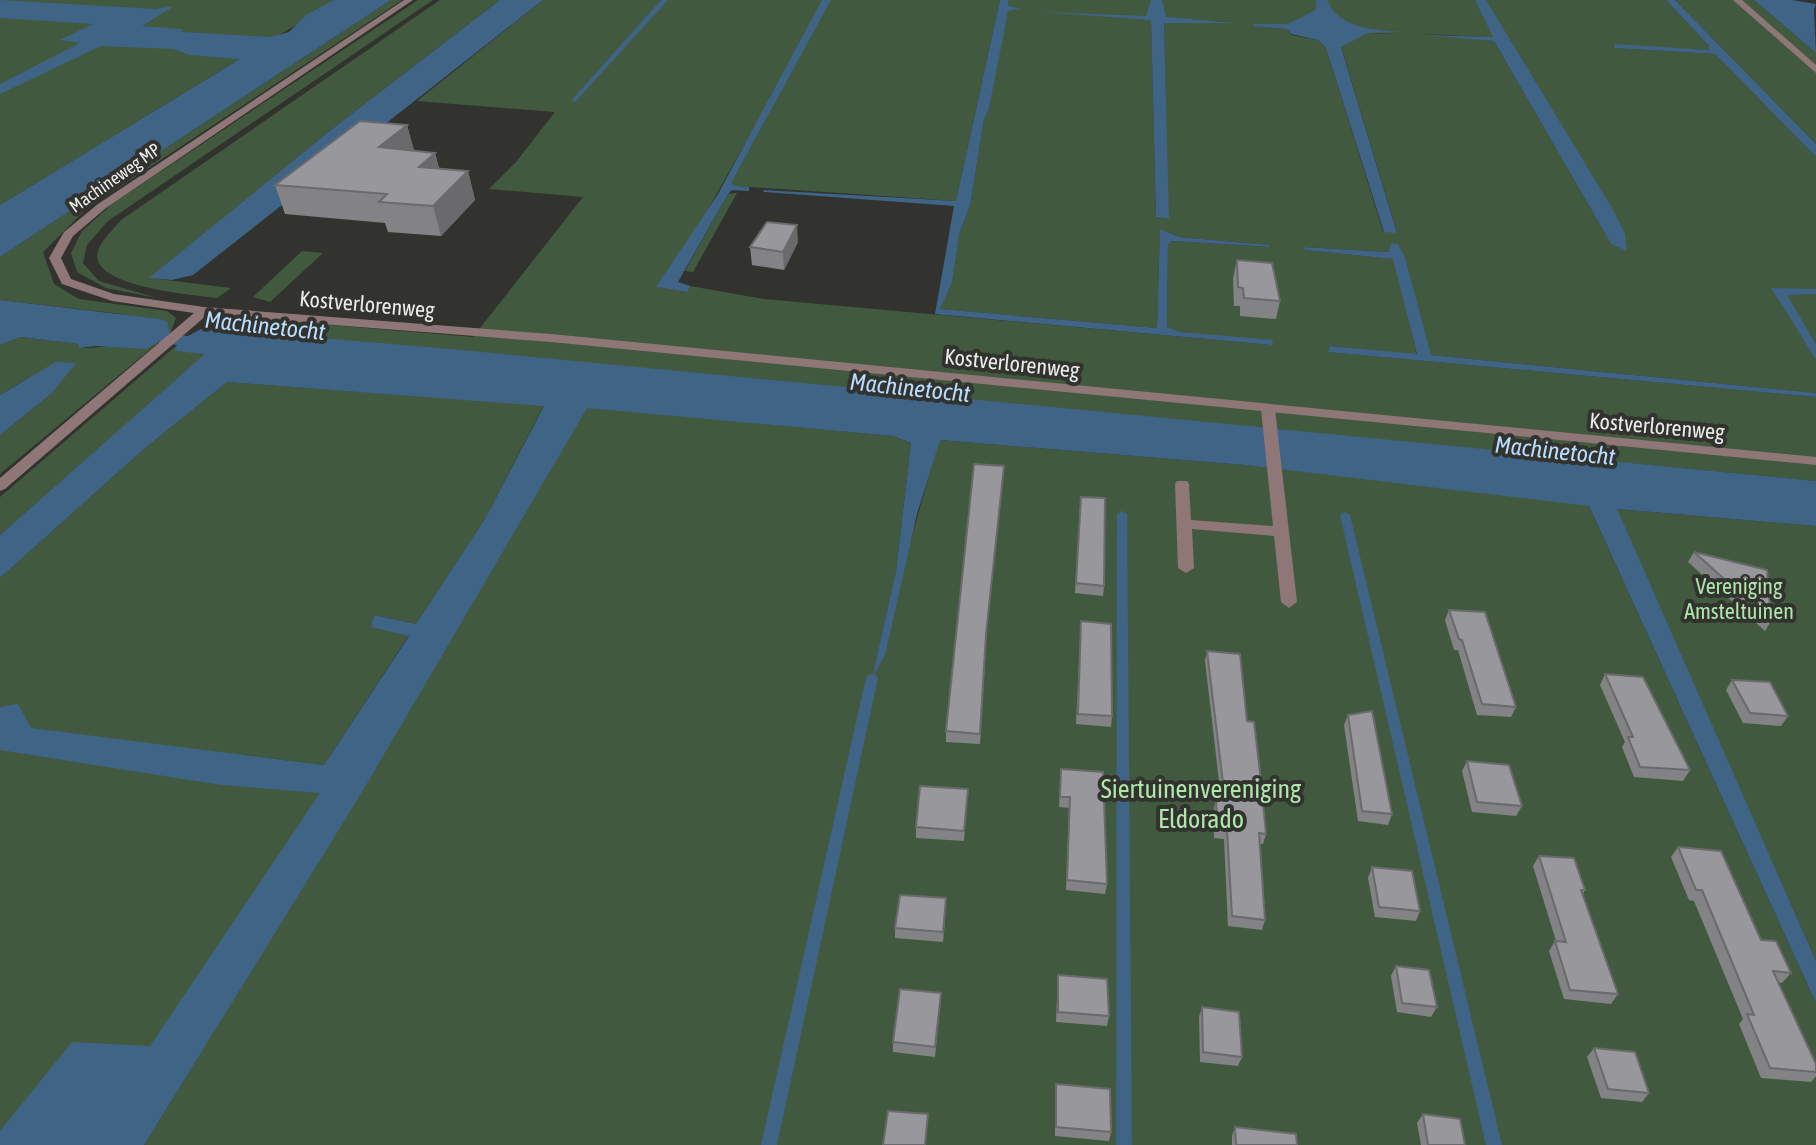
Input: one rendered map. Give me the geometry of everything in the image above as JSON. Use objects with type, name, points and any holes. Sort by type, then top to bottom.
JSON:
[{"type":"street","name":"Machineweg MP","points":[[204,311],[112,297],[66,281],[55,258],[68,234],[102,206],[409,0]]},
{"type":"street","points":[[1737,0],[1816,70]]},
{"type":"street","points":[[0,486],[204,311]]},
{"type":"street","name":"Kostverlorenweg","points":[[204,311],[551,338],[1816,461]]},
{"type":"street","points":[[1268,409],[1289,602]]},
{"type":"street","points":[[1182,484],[1186,568]]},
{"type":"street","points":[[1185,524],[1280,532]]},
{"type":"green space","points":[[0,0],[337,0],[0,205]]},
{"type":"green space","points":[[391,0],[402,0],[85,210],[43,252],[54,284],[79,299],[167,311],[176,318],[170,334],[167,324],[121,314],[0,300],[0,257]]},
{"type":"green space","points":[[418,0],[433,0],[108,221],[87,245],[83,263],[99,281],[157,298],[106,288],[77,272],[71,253],[82,231],[112,204]]},
{"type":"green space","points":[[440,0],[500,0],[332,129],[150,278],[231,288],[217,298],[145,287],[109,273],[99,263],[100,247],[121,220]]},
{"type":"green space","points":[[543,0],[1000,0],[956,201],[735,186],[730,183],[767,117],[760,117],[698,227],[657,287],[686,292],[690,286],[764,299],[1272,345],[1167,328],[1168,245],[1172,241],[1269,245],[1179,237],[1160,229],[1157,328],[940,309],[959,234],[970,206],[984,119],[989,109],[1009,0],[1666,0],[1709,46],[1709,50],[1615,48],[1715,54],[1816,157],[1816,289],[1772,289],[1816,360],[1816,393],[1430,355],[1405,257],[1389,252],[1304,247],[1305,250],[1394,259],[1417,355],[1331,346],[1329,352],[1816,397],[1816,481],[227,330],[237,317],[473,337],[583,197],[489,189],[516,162],[555,112],[417,101]],"holes":[[[1151,20],[1232,22],[1164,23],[1168,219],[1156,217]],[[1253,26],[1401,34],[1368,33],[1341,46],[1397,232],[1383,231],[1326,48],[1318,40],[1291,35],[1287,29]],[[1424,34],[1509,38],[1626,250],[1611,244],[1494,41]]]},
{"type":"green space","points":[[1675,0],[1754,0],[1816,53],[1816,144]]},
{"type":"green space","points":[[737,193],[693,272],[685,271],[728,194]]},
{"type":"green space","points":[[302,251],[323,253],[270,302],[253,297]]},
{"type":"green space","points":[[1786,294],[1816,294],[1816,344]]},
{"type":"green space","points":[[19,337],[80,344],[78,347],[87,348],[159,342],[0,474],[0,435],[51,394],[25,380],[0,395],[0,345]]},
{"type":"green space","points":[[177,345],[206,354],[0,535],[0,497]]},
{"type":"green space","name":"Siertuinenvereniging Eldorado","points":[[227,382],[544,405],[486,517],[416,624],[374,615],[372,627],[409,635],[324,765],[245,755],[208,781],[221,785],[361,792],[400,713],[586,407],[893,436],[911,443],[896,571],[873,675],[939,440],[1245,465],[1588,504],[1816,1003],[1816,1145],[144,1145],[345,817],[124,1145],[0,1145],[0,578],[144,449]]},
{"type":"green space","name":"Vereniging Amsteltuinen","points":[[1616,509],[1816,526],[1816,961]]},
{"type":"water","points":[[0,0],[156,9],[174,6],[142,26],[182,29],[182,32],[271,37],[289,32],[306,15],[334,0],[391,0],[0,257],[0,205],[240,59],[189,55],[174,49],[101,46],[0,94],[0,84],[80,43],[60,40],[93,24],[0,18]]},
{"type":"water","points":[[500,0],[543,0],[193,275],[172,280],[149,278],[332,129]]},
{"type":"water","points":[[661,0],[668,0],[575,102],[571,101]]},
{"type":"water","points":[[822,0],[831,0],[731,183],[749,187],[749,191],[732,190],[728,194],[678,282],[690,286],[687,292],[656,287],[718,194]]},
{"type":"water","points":[[1000,0],[1009,0],[1008,6],[1021,9],[1008,11],[989,109],[984,119],[970,206],[959,234],[952,282],[940,309],[1157,328],[1160,229],[1179,237],[1269,245],[1172,241],[1168,245],[1167,327],[1180,332],[1273,340],[1272,345],[935,314],[954,206],[764,192],[956,201]]},
{"type":"water","points":[[1151,0],[1162,0],[1166,17],[1235,23],[1164,23],[1169,219],[1156,217],[1151,20],[1041,12],[1146,16]]},
{"type":"water","points":[[1316,0],[1327,0],[1340,17],[1359,26],[1402,32],[1368,33],[1341,47],[1397,233],[1384,232],[1326,48],[1318,40],[1291,34],[1287,29],[1253,26],[1288,24],[1316,10]]},
{"type":"water","points":[[1475,0],[1486,0],[1615,213],[1625,234],[1627,251],[1611,244],[1494,41],[1424,35],[1493,37]]},
{"type":"water","points":[[1666,0],[1675,0],[1816,144],[1816,157],[1715,54],[1615,48],[1614,44],[1709,50],[1709,46]]},
{"type":"water","points":[[1754,0],[1792,0],[1816,4],[1816,53]]},
{"type":"water","points":[[1392,243],[1398,244],[1405,257],[1431,355],[1816,393],[1816,397],[1328,352],[1330,346],[1417,354],[1393,259],[1305,250],[1303,247],[1388,252]]},
{"type":"water","points":[[1771,288],[1816,289],[1816,294],[1787,295],[1816,344],[1816,360]]},
{"type":"water","points":[[0,300],[160,319],[167,322],[170,334],[188,336],[203,328],[462,350],[1816,481],[1816,526],[1617,509],[1816,961],[1816,1003],[1589,506],[1245,465],[940,440],[917,514],[885,655],[872,678],[896,571],[911,443],[893,436],[587,408],[362,792],[144,1145],[0,1145],[0,1131],[72,1042],[150,1046],[320,793],[221,785],[0,750],[0,707],[18,704],[31,728],[324,765],[409,636],[371,627],[374,615],[416,624],[486,517],[544,406],[227,382],[144,449],[0,578],[0,535],[205,354],[175,351],[177,345],[159,342],[145,349],[78,348],[79,344],[20,337],[0,345]]},
{"type":"water","points":[[56,362],[76,363],[51,394],[0,435],[0,395]]},
{"type":"building","points":[[360,121],[407,125],[379,147],[435,153],[419,167],[468,171],[433,206],[379,202],[387,194],[275,185]]},
{"type":"building","points":[[767,222],[797,225],[783,252],[750,247]]},
{"type":"building","points":[[1237,260],[1272,263],[1280,301],[1244,298],[1243,288],[1238,287]]},
{"type":"building","points":[[974,464],[1004,466],[986,634],[980,734],[946,731]]},
{"type":"building","points":[[1081,497],[1105,498],[1104,586],[1076,583]]},
{"type":"building","points":[[1694,552],[1767,570],[1771,621]]},
{"type":"building","points":[[1449,610],[1485,612],[1516,707],[1482,704]]},
{"type":"building","points":[[1081,621],[1111,624],[1112,716],[1078,714]]},
{"type":"building","points":[[1207,651],[1240,654],[1247,721],[1254,722],[1266,834],[1259,833],[1265,920],[1232,916],[1227,829],[1217,828],[1216,798],[1225,799]]},
{"type":"building","points":[[1605,674],[1643,677],[1690,770],[1640,767],[1628,737],[1633,737]]},
{"type":"building","points":[[1732,680],[1770,682],[1788,716],[1750,713]]},
{"type":"building","points":[[1372,711],[1392,814],[1362,811],[1348,715]]},
{"type":"building","points":[[1467,761],[1509,765],[1522,806],[1477,802]]},
{"type":"building","points":[[1061,769],[1103,772],[1107,884],[1067,880],[1070,797],[1060,797]]},
{"type":"building","points":[[920,786],[968,789],[964,831],[916,827]]},
{"type":"building","points":[[1678,847],[1721,851],[1761,940],[1776,941],[1791,973],[1773,971],[1816,1064],[1816,1072],[1770,1068],[1747,1014],[1754,1015],[1702,890],[1696,890]]},
{"type":"building","points":[[1539,856],[1574,858],[1585,890],[1581,890],[1618,994],[1570,990],[1555,941],[1566,942]]},
{"type":"building","points":[[1372,867],[1412,871],[1420,911],[1379,907]]},
{"type":"building","points":[[900,895],[946,898],[943,932],[895,928]]},
{"type":"building","points":[[1396,966],[1429,970],[1437,1007],[1402,1003]]},
{"type":"building","points":[[1058,975],[1107,979],[1109,1016],[1058,1012]]},
{"type":"building","points":[[900,989],[941,993],[935,1047],[893,1042]]},
{"type":"building","points":[[1202,1007],[1239,1012],[1242,1057],[1203,1052]]},
{"type":"building","points":[[1594,1048],[1635,1052],[1649,1093],[1608,1089]]},
{"type":"building","points":[[1056,1084],[1110,1089],[1111,1132],[1056,1127]]},
{"type":"building","points":[[888,1111],[928,1114],[925,1145],[883,1145]]},
{"type":"building","points":[[1423,1114],[1460,1119],[1465,1145],[1428,1145]]},
{"type":"building","points":[[1235,1127],[1296,1134],[1297,1145],[1236,1145]]},
{"type":"waterway","points":[[1122,514],[1124,1145]]},
{"type":"waterway","points":[[1345,515],[1494,1145]]},
{"type":"waterway","points":[[769,1145],[872,678]]},
{"type":"water label","name":"Machinetocht","points":[[265,326]]},
{"type":"water label","name":"Machinetocht","points":[[910,388]]},
{"type":"water label","name":"Machinetocht","points":[[1555,451]]}]
